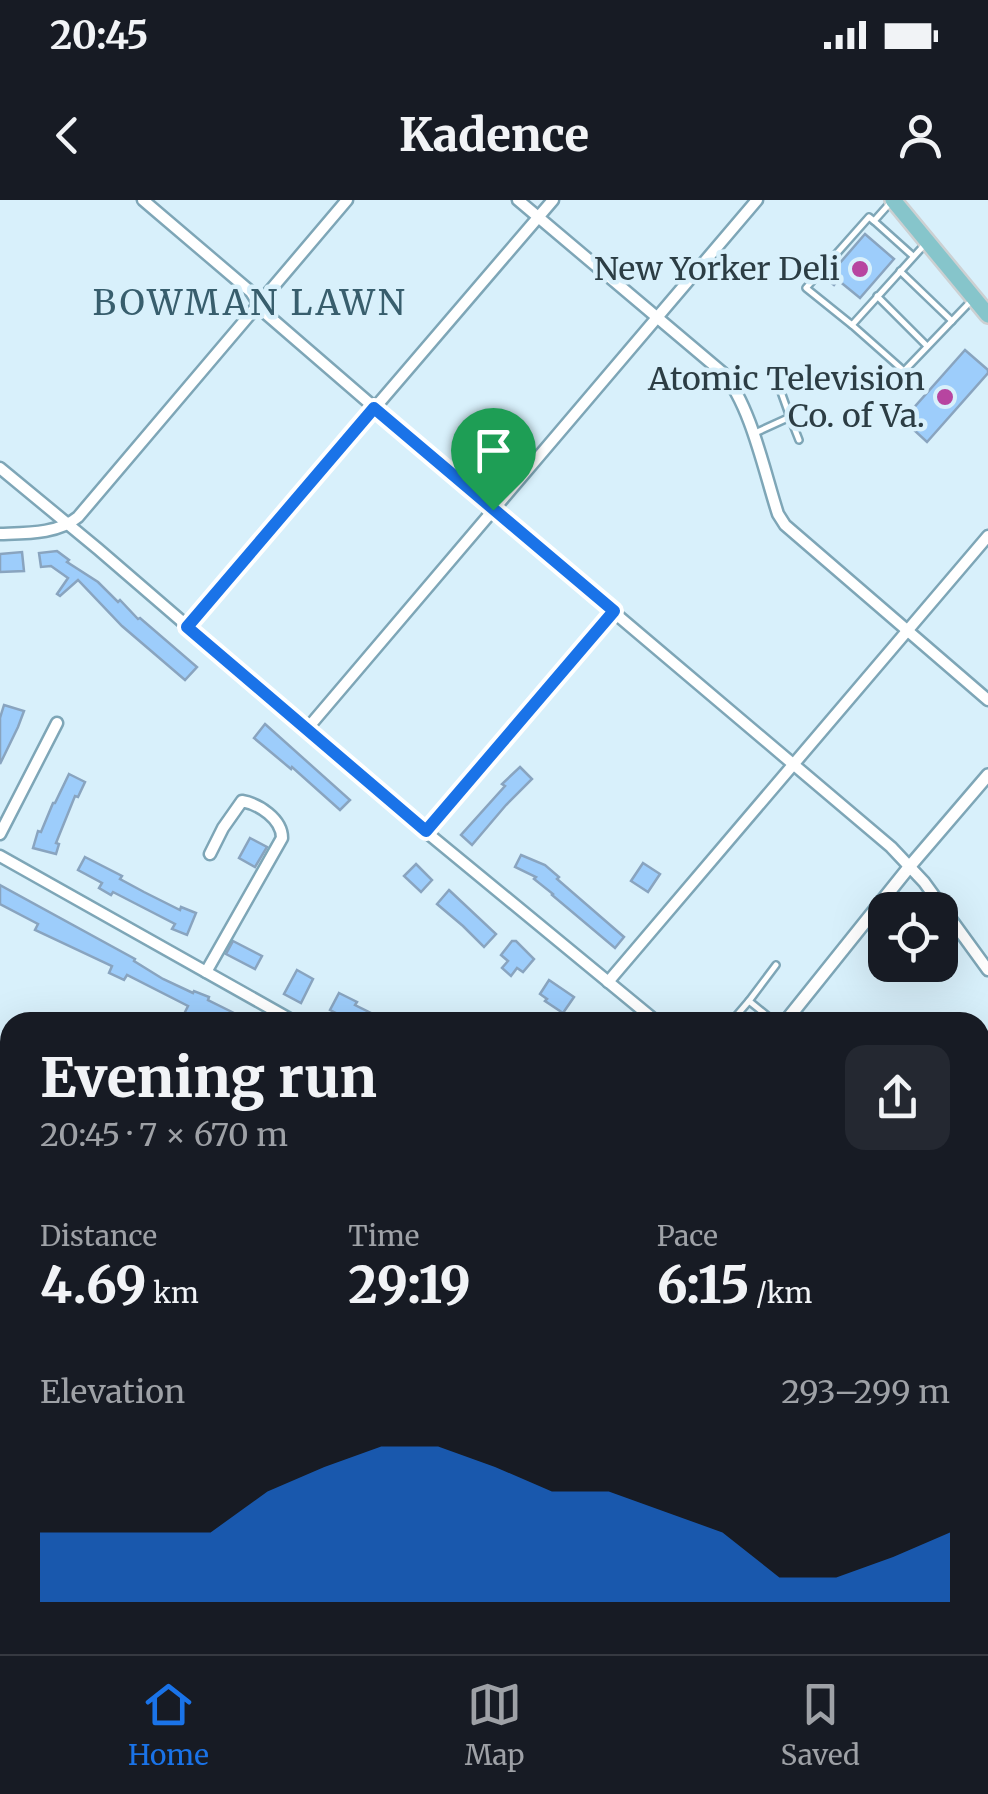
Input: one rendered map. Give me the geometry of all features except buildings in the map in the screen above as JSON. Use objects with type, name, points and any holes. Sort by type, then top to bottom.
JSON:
[{"type":"main road","points":[[893,200],[988,314]]},
{"type":"street","points":[[143,200],[251,292],[264,312],[374,408],[891,847],[910,866],[988,970]]},
{"type":"street","points":[[0,534],[57,529],[78,517],[348,200]]},
{"type":"street","points":[[518,200],[731,383],[743,406],[784,525],[988,700]]},
{"type":"street","points":[[187,627],[552,200]]},
{"type":"street","points":[[307,729],[756,200]]},
{"type":"street","points":[[0,468],[608,982],[636,1012]]},
{"type":"street","points":[[608,982],[988,536]]},
{"type":"street","points":[[426,831],[614,611]]},
{"type":"street","points":[[0,834],[58,723]]},
{"type":"street","points":[[792,1012],[988,774]]},
{"type":"street","points":[[206,972],[282,838],[280,826],[261,809],[242,801],[210,854]]},
{"type":"street","points":[[0,856],[277,1012]]},
{"type":"lane","points":[[874,221],[893,200]]},
{"type":"lane","points":[[914,256],[868,217],[806,288],[904,371],[974,298]]},
{"type":"lane","points":[[852,325],[927,241]]},
{"type":"lane","points":[[900,271],[952,321]]},
{"type":"lane","points":[[877,296],[928,346]]},
{"type":"lane","points":[[780,389],[799,440]]},
{"type":"lane","points":[[752,434],[790,418]]},
{"type":"lane","points":[[740,1012],[776,965]]},
{"type":"lane","points":[[749,1001],[763,1012]]},
{"type":"place","name":"New Yorker Deli","points":[[860,269]]},
{"type":"place","name":"Atomic Television Co. of Va.","points":[[945,397]]},
{"type":"district","name":"BOWMAN LAWN","points":[[250,303]]},
{"type":"route","points":[[374,408],[493,510],[614,611],[426,831],[187,627],[374,408]]}]
